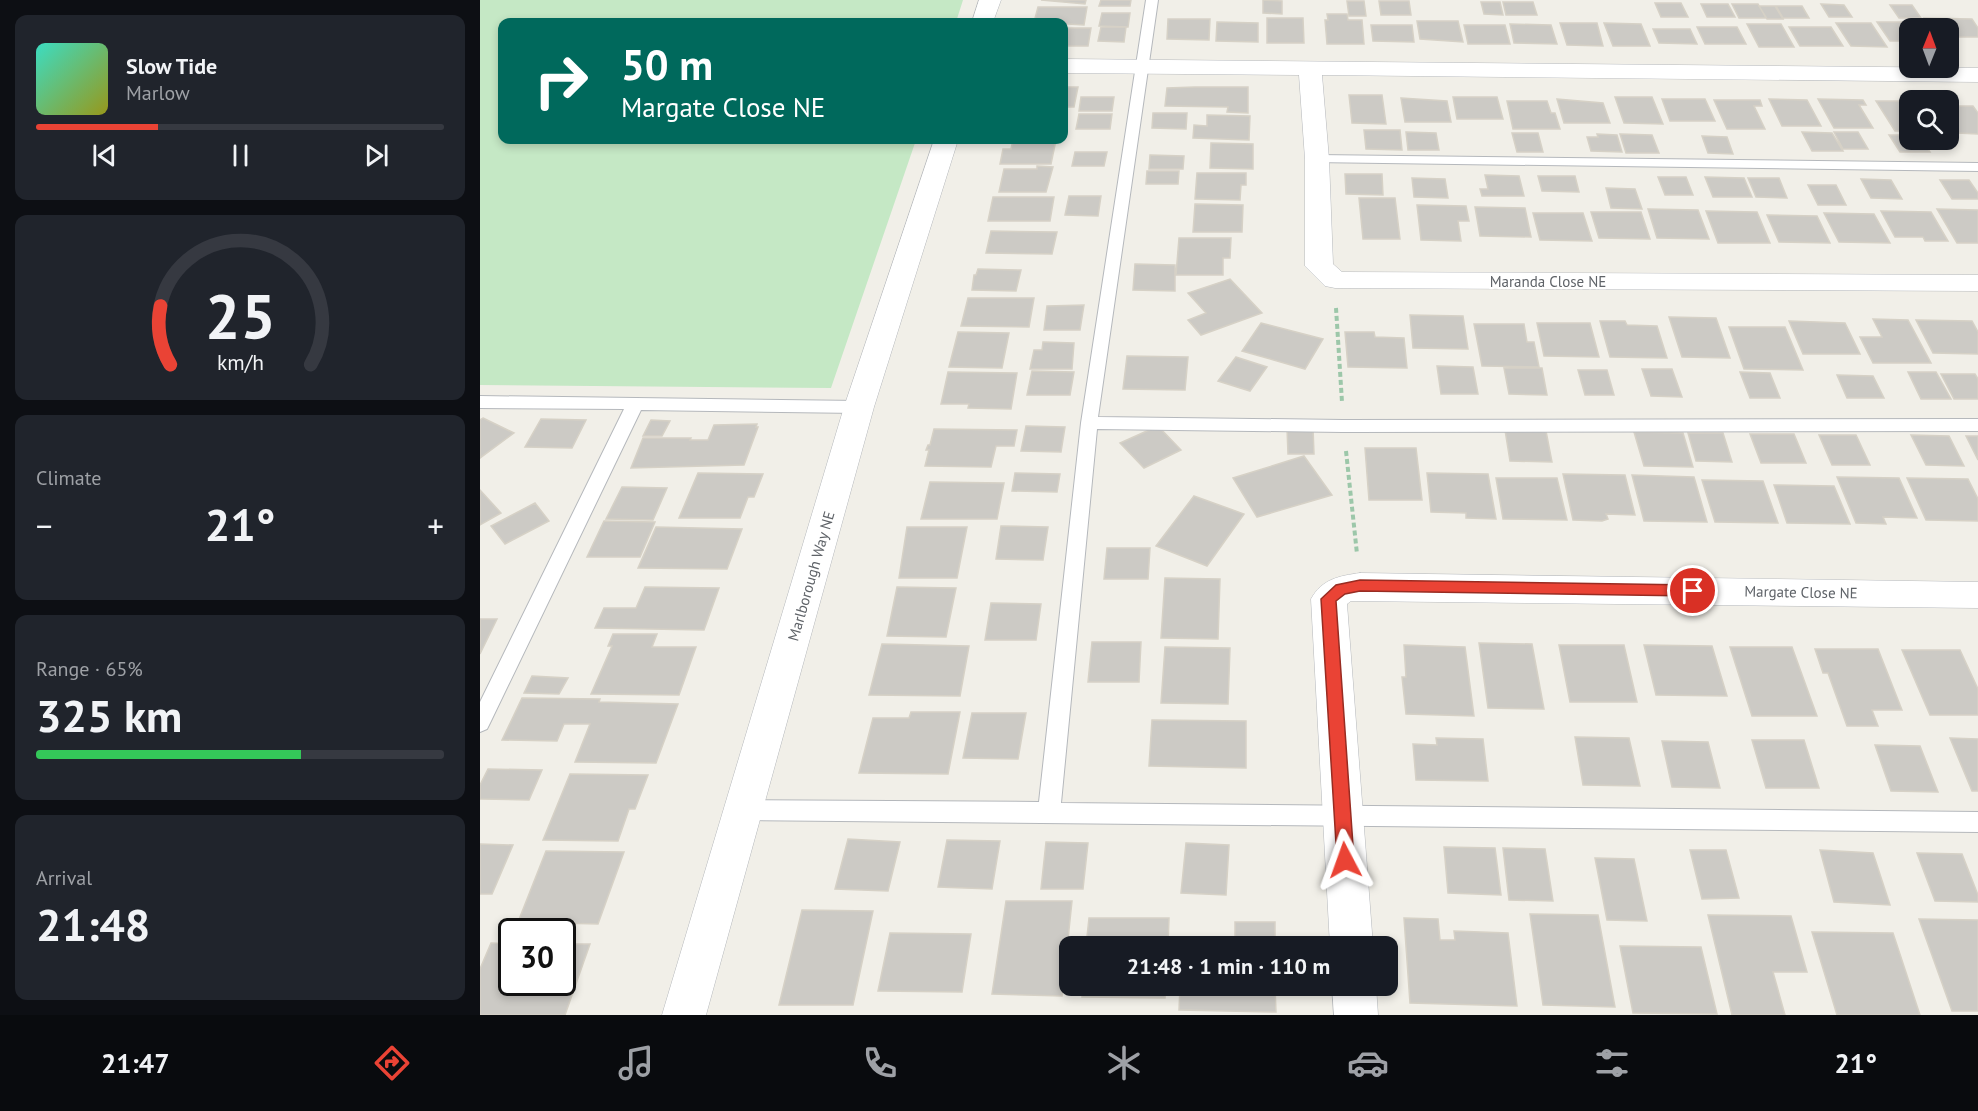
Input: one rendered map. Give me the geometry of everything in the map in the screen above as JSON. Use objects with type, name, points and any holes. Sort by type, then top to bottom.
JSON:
[{"type":"street","points":[[984,18],[990,0]]},
{"type":"street","points":[[1068,66],[1978,75]]},
{"type":"street","name":"Maranda Close NE","points":[[1310,70],[1317,159],[1319,266],[1335,280],[1978,283]]},
{"type":"street","name":"Marlborough Way NE","points":[[684,1015],[859,407],[945,144]]},
{"type":"street","name":"Margate Close NE","points":[[1350,936],[1329,599],[1341,589],[1360,586],[1978,595]]},
{"type":"street","points":[[1355,996],[1356,1015]]},
{"type":"lane","points":[[1049,812],[1089,423],[1144,67],[1152,0]]},
{"type":"lane","points":[[1317,159],[1978,167]]},
{"type":"lane","points":[[480,402],[859,407]]},
{"type":"lane","points":[[480,723],[635,404]]},
{"type":"lane","points":[[1089,423],[1331,426],[1978,425]]},
{"type":"lane","points":[[743,810],[1978,822]]},
{"type":"green space","points":[[480,0],[963,0],[957,18],[498,18],[498,144],[915,144],[831,388],[480,385]]},
{"type":"building","points":[[1041,0],[1086,0],[1085,4]]},
{"type":"building","points":[[1101,0],[1131,0],[1130,6],[1099,6]]},
{"type":"building","points":[[1263,0],[1282,1],[1282,14],[1263,13]]},
{"type":"building","points":[[1347,1],[1364,1],[1366,16],[1349,16]]},
{"type":"building","points":[[1379,1],[1409,1],[1411,15],[1381,15]]},
{"type":"building","points":[[1481,2],[1500,2],[1503,15],[1484,14]]},
{"type":"building","points":[[1503,2],[1533,2],[1537,15],[1506,15]]},
{"type":"building","points":[[1655,3],[1681,3],[1688,17],[1661,17]]},
{"type":"building","points":[[1701,4],[1728,4],[1735,17],[1707,17]]},
{"type":"building","points":[[1732,4],[1758,4],[1766,18],[1739,18]]},
{"type":"building","points":[[1821,4],[1844,5],[1852,17],[1829,17]]},
{"type":"building","points":[[1890,5],[1912,5],[1921,18],[1899,18]]},
{"type":"building","points":[[1759,6],[1775,6],[1783,19],[1767,19]]},
{"type":"building","points":[[1776,6],[1802,6],[1809,18],[1783,18]]},
{"type":"building","points":[[1038,7],[1087,7],[1084,25],[1068,24],[1068,18],[1035,18]]},
{"type":"building","points":[[1102,13],[1130,13],[1128,27],[1099,26]]},
{"type":"building","points":[[1327,14],[1347,14],[1348,20],[1362,20],[1364,44],[1327,44],[1325,20],[1328,20]]},
{"type":"building","points":[[1267,18],[1303,18],[1304,43],[1267,43]]},
{"type":"building","points":[[1168,19],[1210,19],[1209,40],[1167,39]]},
{"type":"building","points":[[1959,19],[1972,19],[1978,28],[1978,37],[1959,37]]},
{"type":"building","points":[[1417,21],[1458,21],[1463,42],[1420,39]]},
{"type":"building","points":[[1217,22],[1258,23],[1258,42],[1216,41]]},
{"type":"building","points":[[1877,22],[1899,22],[1899,41],[1890,41]]},
{"type":"building","points":[[1560,23],[1597,23],[1603,46],[1567,45]]},
{"type":"building","points":[[1604,23],[1641,24],[1650,46],[1613,46]]},
{"type":"building","points":[[1836,23],[1871,23],[1887,47],[1851,46]]},
{"type":"building","points":[[1510,24],[1551,25],[1557,44],[1514,43]]},
{"type":"building","points":[[1747,24],[1781,24],[1794,47],[1759,47]]},
{"type":"building","points":[[1371,25],[1412,25],[1414,42],[1373,41]]},
{"type":"building","points":[[1464,25],[1505,25],[1510,44],[1468,44]]},
{"type":"building","points":[[1101,27],[1126,27],[1124,42],[1098,41]]},
{"type":"building","points":[[1697,27],[1737,27],[1746,44],[1705,44]]},
{"type":"building","points":[[1789,27],[1831,27],[1843,46],[1800,46]]},
{"type":"building","points":[[1068,28],[1091,28],[1088,46],[1068,46]]},
{"type":"building","points":[[1653,29],[1690,29],[1697,44],[1659,43]]},
{"type":"building","points":[[1068,87],[1078,87],[1074,107],[1068,107]]},
{"type":"building","points":[[1248,87],[1248,113],[1227,112],[1228,107],[1165,106],[1167,88]]},
{"type":"building","points":[[1349,95],[1382,95],[1386,124],[1352,123]]},
{"type":"building","points":[[1081,97],[1114,97],[1112,111],[1079,111]]},
{"type":"building","points":[[1453,97],[1497,97],[1503,119],[1457,119]]},
{"type":"building","points":[[1615,97],[1652,97],[1663,124],[1624,123]]},
{"type":"building","points":[[1401,98],[1447,101],[1451,122],[1405,122]]},
{"type":"building","points":[[1557,99],[1603,103],[1610,123],[1564,123]]},
{"type":"building","points":[[1662,99],[1705,99],[1715,121],[1670,121]]},
{"type":"building","points":[[1769,99],[1807,100],[1821,126],[1782,126]]},
{"type":"building","points":[[1818,99],[1863,100],[1866,105],[1859,105],[1873,128],[1834,128]]},
{"type":"building","points":[[1714,100],[1760,100],[1762,106],[1754,106],[1765,129],[1727,129]]},
{"type":"building","points":[[1507,101],[1547,101],[1551,113],[1555,113],[1560,129],[1513,129]]},
{"type":"building","points":[[1876,101],[1899,101],[1899,131],[1895,131]]},
{"type":"building","points":[[1959,106],[1973,106],[1978,113],[1978,134],[1959,133]]},
{"type":"building","points":[[1153,113],[1187,113],[1186,129],[1152,128]]},
{"type":"building","points":[[1079,114],[1112,114],[1110,129],[1076,129]]},
{"type":"building","points":[[1207,115],[1250,116],[1249,140],[1193,138],[1194,125],[1207,126]]},
{"type":"building","points":[[1364,130],[1400,130],[1402,150],[1366,149]]},
{"type":"building","points":[[1406,132],[1436,133],[1439,150],[1408,150]]},
{"type":"building","points":[[1802,132],[1832,133],[1843,151],[1812,151]]},
{"type":"building","points":[[1834,132],[1858,132],[1868,149],[1843,149]]},
{"type":"building","points":[[1512,133],[1538,133],[1543,152],[1517,152]]},
{"type":"building","points":[[1597,134],[1617,135],[1622,152],[1591,151],[1587,137],[1598,137]]},
{"type":"building","points":[[1620,134],[1652,135],[1659,153],[1626,153]]},
{"type":"building","points":[[1889,135],[1899,135],[1899,150],[1929,150],[1930,152],[1900,152]]},
{"type":"building","points":[[1702,136],[1727,137],[1733,154],[1708,153]]},
{"type":"building","points":[[1211,143],[1253,144],[1253,169],[1210,168]]},
{"type":"building","points":[[1012,144],[1055,144],[1051,164],[1000,164],[1003,149],[1011,149]]},
{"type":"building","points":[[1075,152],[1107,152],[1104,166],[1072,166]]},
{"type":"building","points":[[1150,155],[1184,156],[1183,169],[1149,169]]},
{"type":"building","points":[[1037,166],[1053,167],[1046,192],[999,192],[1004,169],[1037,169]]},
{"type":"building","points":[[1147,171],[1179,171],[1178,184],[1146,184]]},
{"type":"building","points":[[1197,173],[1246,173],[1246,185],[1241,185],[1240,200],[1195,199]]},
{"type":"building","points":[[1345,174],[1382,174],[1383,195],[1346,194]]},
{"type":"building","points":[[1485,175],[1519,176],[1524,196],[1482,196],[1480,189],[1488,189]]},
{"type":"building","points":[[1538,176],[1575,176],[1579,192],[1542,191]]},
{"type":"building","points":[[1658,177],[1686,177],[1693,195],[1665,195]]},
{"type":"building","points":[[1705,177],[1744,178],[1752,197],[1713,197]]},
{"type":"building","points":[[1412,178],[1445,179],[1448,198],[1414,197]]},
{"type":"building","points":[[1748,178],[1779,178],[1787,198],[1756,197]]},
{"type":"building","points":[[1861,179],[1891,180],[1902,199],[1871,198]]},
{"type":"building","points":[[1940,180],[1969,180],[1978,193],[1978,199],[1952,199]]},
{"type":"building","points":[[1808,185],[1836,185],[1846,205],[1818,205]]},
{"type":"building","points":[[1606,188],[1635,189],[1642,209],[1611,208]]},
{"type":"building","points":[[1069,196],[1101,196],[1098,216],[1065,215]]},
{"type":"building","points":[[993,197],[1054,197],[1050,221],[988,221]]},
{"type":"building","points":[[1359,198],[1395,198],[1400,239],[1363,239]]},
{"type":"building","points":[[1195,204],[1243,205],[1242,232],[1193,232]]},
{"type":"building","points":[[1417,205],[1466,206],[1469,221],[1458,221],[1461,241],[1421,240]]},
{"type":"building","points":[[1475,207],[1525,208],[1531,237],[1480,236]]},
{"type":"building","points":[[1648,209],[1698,210],[1709,239],[1657,238]]},
{"type":"building","points":[[1937,209],[1978,210],[1978,243],[1957,243]]},
{"type":"building","points":[[1706,211],[1757,212],[1770,243],[1718,243]]},
{"type":"building","points":[[1881,211],[1931,212],[1948,241],[1925,241],[1923,237],[1895,237]]},
{"type":"building","points":[[1591,212],[1641,212],[1650,239],[1599,238]]},
{"type":"building","points":[[1533,213],[1583,213],[1592,241],[1540,240]]},
{"type":"building","points":[[1824,213],[1874,214],[1890,243],[1839,242]]},
{"type":"building","points":[[1767,215],[1817,216],[1830,243],[1779,242]]},
{"type":"building","points":[[991,231],[1057,232],[1052,254],[986,253]]},
{"type":"building","points":[[1179,238],[1231,238],[1230,258],[1223,258],[1223,275],[1176,275]]},
{"type":"building","points":[[1135,264],[1175,265],[1175,291],[1133,290]]},
{"type":"building","points":[[978,269],[1021,270],[1016,291],[972,290],[974,275]]},
{"type":"building","points":[[1230,279],[1262,313],[1201,335],[1188,320],[1206,313],[1188,293]]},
{"type":"building","points":[[968,298],[1034,298],[1029,327],[961,326]]},
{"type":"building","points":[[1084,305],[1080,330],[1044,330],[1047,306]]},
{"type":"building","points":[[1410,315],[1463,316],[1468,349],[1413,348]]},
{"type":"building","points":[[1669,317],[1716,318],[1730,358],[1682,357]]},
{"type":"building","points":[[1873,319],[1908,320],[1931,363],[1873,363],[1860,337],[1882,337]]},
{"type":"building","points":[[1916,320],[1972,321],[1978,332],[1978,354],[1933,353]]},
{"type":"building","points":[[1600,321],[1625,321],[1627,325],[1657,326],[1667,358],[1610,357]]},
{"type":"building","points":[[1789,321],[1845,323],[1860,354],[1803,354]]},
{"type":"building","points":[[1261,323],[1323,339],[1305,369],[1242,351]]},
{"type":"building","points":[[1537,323],[1590,323],[1599,357],[1544,356]]},
{"type":"building","points":[[1474,324],[1524,324],[1527,342],[1534,342],[1539,367],[1482,366]]},
{"type":"building","points":[[1729,327],[1785,327],[1803,370],[1744,369]]},
{"type":"building","points":[[958,332],[1009,333],[1002,368],[949,367]]},
{"type":"building","points":[[1345,332],[1374,332],[1375,337],[1404,338],[1407,368],[1348,367]]},
{"type":"building","points":[[1043,342],[1074,343],[1072,369],[1030,369],[1034,350],[1042,350]]},
{"type":"building","points":[[1127,356],[1188,357],[1185,390],[1123,389]]},
{"type":"building","points":[[1236,357],[1267,367],[1250,391],[1218,381]]},
{"type":"building","points":[[1437,366],[1473,367],[1478,394],[1441,394]]},
{"type":"building","points":[[1504,368],[1542,368],[1547,395],[1509,394]]},
{"type":"building","points":[[1642,369],[1672,369],[1682,397],[1651,396]]},
{"type":"building","points":[[1578,370],[1607,370],[1614,395],[1585,395]]},
{"type":"building","points":[[1032,371],[1074,372],[1070,395],[1027,395]]},
{"type":"building","points":[[948,372],[1017,373],[1011,409],[968,408],[969,404],[941,404]]},
{"type":"building","points":[[1740,372],[1770,373],[1780,398],[1750,398]]},
{"type":"building","points":[[1908,372],[1936,372],[1951,399],[1921,399]]},
{"type":"building","points":[[1941,374],[1975,374],[1978,379],[1978,399],[1954,399]]},
{"type":"building","points":[[1837,375],[1873,376],[1884,398],[1847,398]]},
{"type":"building","points":[[483,418],[514,433],[480,458],[480,420]]},
{"type":"building","points":[[541,419],[586,420],[572,448],[525,447]]},
{"type":"building","points":[[651,420],[670,421],[662,436],[643,436]]},
{"type":"building","points":[[757,424],[756,427],[758,427],[744,465],[631,468],[643,438],[708,440],[714,425]]},
{"type":"building","points":[[1026,426],[1065,427],[1061,452],[1021,451]]},
{"type":"building","points":[[1158,426],[1181,450],[1144,468],[1120,443]]},
{"type":"building","points":[[1287,428],[1313,428],[1314,454],[1288,454]]},
{"type":"building","points":[[934,429],[1017,430],[1014,446],[996,446],[991,467],[925,466],[929,450],[926,450],[930,445]]},
{"type":"building","points":[[1505,430],[1546,431],[1552,462],[1510,461]]},
{"type":"building","points":[[1634,432],[1683,433],[1693,467],[1644,466]]},
{"type":"building","points":[[1688,433],[1723,433],[1732,462],[1696,461]]},
{"type":"building","points":[[1750,434],[1794,434],[1806,463],[1761,463]]},
{"type":"building","points":[[1819,435],[1856,435],[1870,465],[1832,465]]},
{"type":"building","points":[[1911,435],[1949,436],[1964,466],[1926,465]]},
{"type":"building","points":[[1966,436],[1978,436],[1978,460]]},
{"type":"building","points":[[1365,448],[1416,448],[1422,500],[1369,500]]},
{"type":"building","points":[[1304,456],[1332,495],[1257,517],[1233,478]]},
{"type":"building","points":[[698,473],[763,474],[754,497],[748,497],[740,518],[679,518]]},
{"type":"building","points":[[1015,473],[1060,474],[1057,492],[1012,491]]},
{"type":"building","points":[[1427,473],[1488,474],[1496,519],[1466,518],[1466,513],[1431,512]]},
{"type":"building","points":[[1563,474],[1625,475],[1635,515],[1606,514],[1608,519],[1602,521],[1573,520]]},
{"type":"building","points":[[1632,475],[1694,477],[1707,522],[1644,521]]},
{"type":"building","points":[[1837,477],[1899,478],[1917,518],[1883,517],[1886,524],[1856,523]]},
{"type":"building","points":[[1496,478],[1557,478],[1567,520],[1503,519]]},
{"type":"building","points":[[1907,478],[1968,479],[1978,499],[1978,521],[1926,520]]},
{"type":"building","points":[[1702,480],[1763,481],[1778,523],[1715,522]]},
{"type":"building","points":[[930,482],[1004,483],[997,519],[921,519]]},
{"type":"building","points":[[1774,485],[1834,486],[1850,524],[1787,523]]},
{"type":"building","points":[[622,487],[667,488],[653,520],[606,519]]},
{"type":"building","points":[[480,490],[501,513],[480,525]]},
{"type":"building","points":[[1194,496],[1244,514],[1207,566],[1156,546]]},
{"type":"building","points":[[535,503],[549,521],[505,544],[491,526]]},
{"type":"building","points":[[604,521],[655,522],[640,557],[587,557]]},
{"type":"building","points":[[1001,526],[1048,527],[1043,560],[996,559]]},
{"type":"building","points":[[656,527],[742,529],[727,569],[638,568]]},
{"type":"building","points":[[907,527],[967,527],[957,578],[899,578]]},
{"type":"building","points":[[1107,548],[1150,548],[1148,579],[1104,579]]},
{"type":"building","points":[[1165,578],[1220,579],[1218,639],[1161,638]]},
{"type":"building","points":[[645,587],[719,588],[704,630],[595,628],[604,608],[636,608]]},
{"type":"building","points":[[897,587],[956,588],[946,637],[887,636]]},
{"type":"building","points":[[991,603],[1041,604],[1036,640],[985,640]]},
{"type":"building","points":[[480,619],[497,619],[480,654]]},
{"type":"building","points":[[613,634],[657,634],[652,647],[696,647],[679,695],[591,694],[612,646],[608,646]]},
{"type":"building","points":[[1092,642],[1141,642],[1139,682],[1088,682]]},
{"type":"building","points":[[1479,643],[1532,644],[1544,709],[1488,708]]},
{"type":"building","points":[[882,644],[969,646],[960,696],[869,695]]},
{"type":"building","points":[[1404,645],[1465,647],[1474,716],[1406,714],[1402,677],[1406,677]]},
{"type":"building","points":[[1559,645],[1624,645],[1637,702],[1570,702]]},
{"type":"building","points":[[1644,645],[1712,646],[1727,696],[1656,695]]},
{"type":"building","points":[[1165,647],[1230,648],[1228,704],[1161,703]]},
{"type":"building","points":[[1730,647],[1792,647],[1817,716],[1752,716]]},
{"type":"building","points":[[1815,649],[1878,649],[1902,710],[1872,710],[1878,726],[1847,726],[1828,673],[1823,673]]},
{"type":"building","points":[[1902,650],[1960,650],[1978,689],[1978,715],[1930,715]]},
{"type":"building","points":[[532,676],[568,678],[559,694],[524,693]]},
{"type":"building","points":[[522,698],[600,699],[599,702],[678,704],[656,763],[575,762],[590,724],[564,724],[557,741],[502,740]]},
{"type":"building","points":[[911,712],[960,712],[948,774],[859,773],[873,718],[909,718]]},
{"type":"building","points":[[972,713],[1026,713],[1018,759],[963,758]]},
{"type":"building","points":[[1152,720],[1246,721],[1246,768],[1149,766]]},
{"type":"building","points":[[1575,737],[1629,738],[1640,786],[1583,785]]},
{"type":"building","points":[[1436,738],[1483,739],[1488,781],[1416,780],[1413,744],[1437,745]]},
{"type":"building","points":[[1950,738],[1978,739],[1978,791],[1972,791]]},
{"type":"building","points":[[1752,740],[1804,740],[1819,788],[1766,788]]},
{"type":"building","points":[[1662,741],[1708,742],[1720,788],[1672,787]]},
{"type":"building","points":[[1875,745],[1920,746],[1938,792],[1891,791]]},
{"type":"building","points":[[488,769],[542,770],[529,800],[480,799],[480,785]]},
{"type":"building","points":[[570,774],[648,775],[635,809],[629,809],[618,841],[543,840]]},
{"type":"building","points":[[848,839],[900,842],[888,891],[835,889]]},
{"type":"building","points":[[947,840],[1000,841],[992,889],[938,887]]},
{"type":"building","points":[[1046,842],[1088,843],[1083,889],[1041,889]]},
{"type":"building","points":[[1186,843],[1229,845],[1226,895],[1181,893]]},
{"type":"building","points":[[480,844],[513,845],[492,894],[480,894]]},
{"type":"building","points":[[1444,847],[1495,848],[1501,895],[1448,893]]},
{"type":"building","points":[[1503,848],[1545,849],[1553,901],[1509,900]]},
{"type":"building","points":[[1690,850],[1726,850],[1739,898],[1702,899]]},
{"type":"building","points":[[1820,850],[1873,853],[1890,905],[1834,902]]},
{"type":"building","points":[[546,851],[624,852],[598,924],[576,923],[576,918],[520,918]]},
{"type":"building","points":[[1917,853],[1962,854],[1978,895],[1978,902],[1935,901]]},
{"type":"building","points":[[1595,858],[1634,859],[1647,921],[1607,920]]},
{"type":"building","points":[[1006,901],[1072,901],[1068,936],[1059,936],[1059,996],[992,994]]},
{"type":"building","points":[[802,910],[873,911],[853,1005],[779,1005]]},
{"type":"building","points":[[1530,914],[1598,915],[1615,1007],[1543,1005]]},
{"type":"building","points":[[1708,915],[1791,916],[1807,972],[1773,972],[1785,1015],[1732,1015]]},
{"type":"building","points":[[1089,918],[1169,918],[1168,936],[1087,936]]},
{"type":"building","points":[[1404,918],[1438,919],[1440,940],[1455,940],[1454,931],[1508,933],[1517,1006],[1410,1003]]},
{"type":"building","points":[[1919,919],[1978,920],[1978,1011],[1952,1011]]},
{"type":"building","points":[[1235,922],[1275,922],[1275,936],[1235,936]]},
{"type":"building","points":[[1812,932],[1893,933],[1920,1015],[1837,1015]]},
{"type":"building","points":[[890,933],[971,934],[962,992],[878,991]]},
{"type":"building","points":[[491,943],[498,943],[498,996],[572,996],[565,1015],[480,1015],[480,969]]},
{"type":"building","points":[[576,944],[590,944],[576,984]]},
{"type":"building","points":[[1620,946],[1701,947],[1717,1014],[1633,1013]]},
{"type":"building","points":[[1082,996],[1165,996],[1165,998]]},
{"type":"building","points":[[1180,996],[1275,996],[1276,1012],[1179,1010]]},
{"type":"route","points":[[1345,860],[1329,599],[1341,589],[1360,586],[1693,591]]}]
